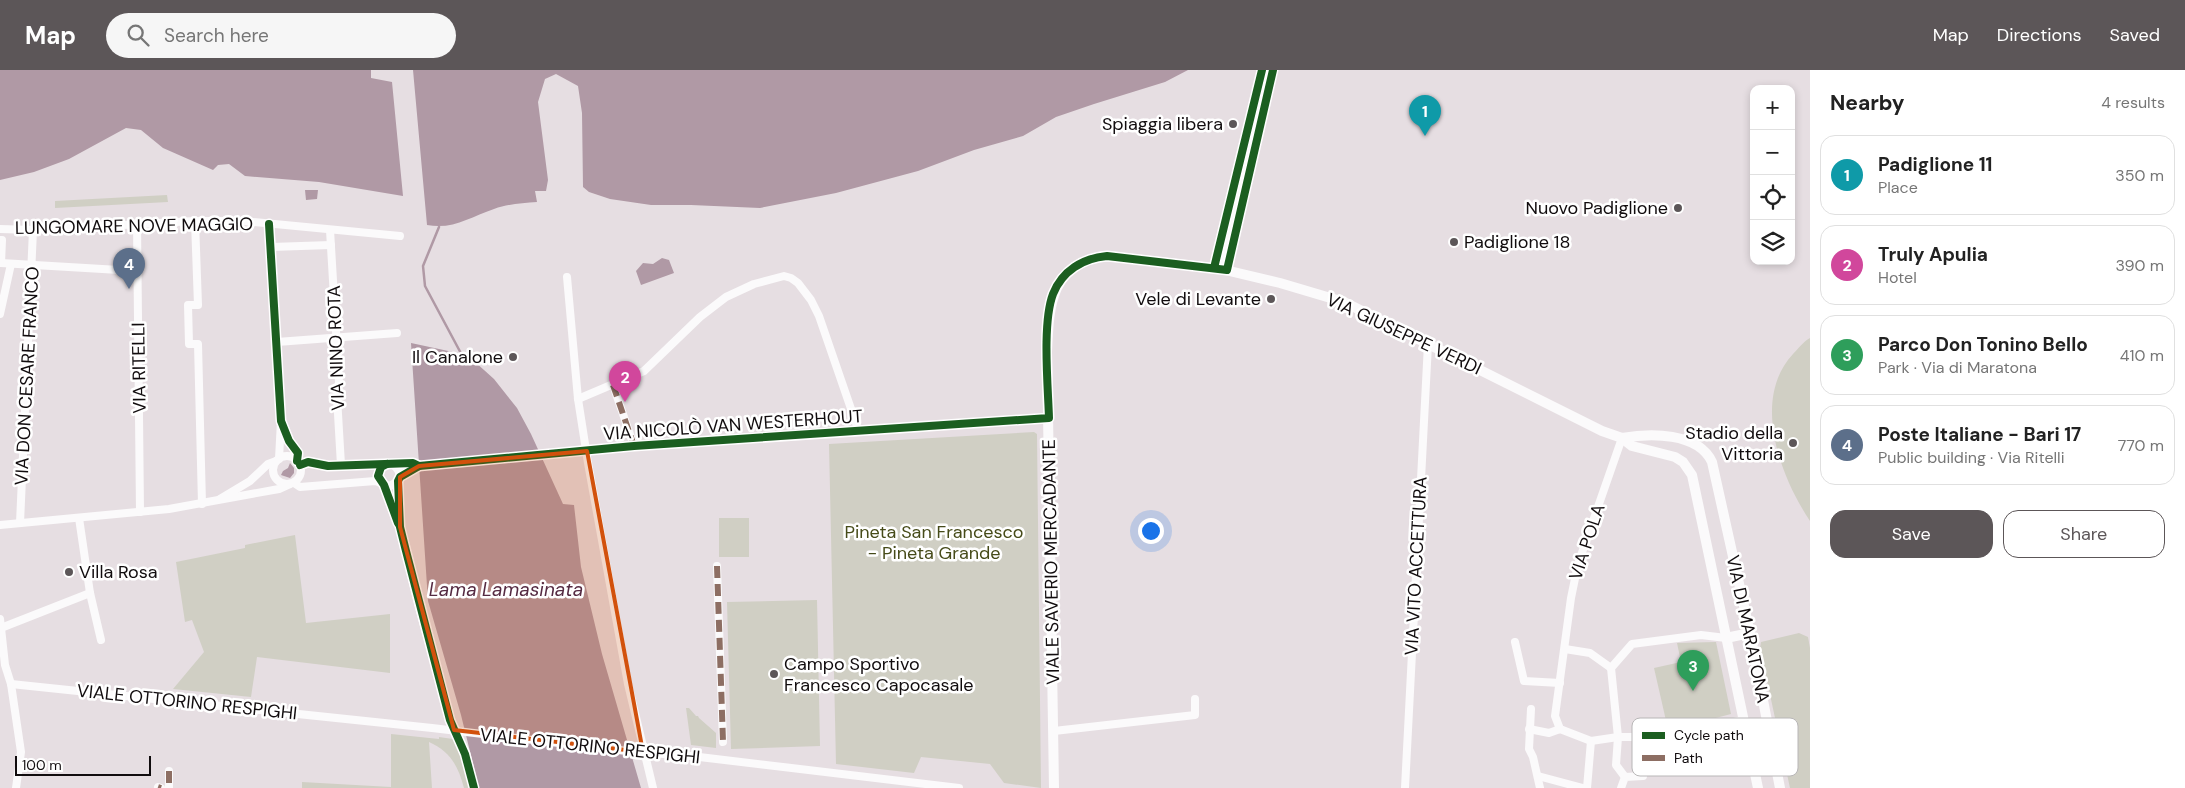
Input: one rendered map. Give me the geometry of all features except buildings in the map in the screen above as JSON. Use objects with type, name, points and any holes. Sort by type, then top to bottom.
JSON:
[{"type":"main road","points":[[1221,269],[1267,70]]},
{"type":"main road","name":"VIA GIUSEPPE VERDI","points":[[1115,256],[1221,269],[1280,283],[1344,302],[1602,431],[1622,438],[1632,446],[1675,457],[1684,462],[1692,475]]},
{"type":"main road","name":"VIALE SAVERIO MERCADANTE","points":[[1054,788],[1048,346],[1052,296],[1063,277],[1075,266],[1098,257],[1115,256]]},
{"type":"main road","name":"VIA GIUSEPPE VERDI","points":[[1622,438],[1636,436],[1669,437],[1692,442],[1709,455],[1715,471]]},
{"type":"main road","name":"VIA DI MARATONA","points":[[1715,471],[1766,718]]},
{"type":"main road","name":"VIA DI MARATONA","points":[[1692,475],[1744,718]]},
{"type":"main road","points":[[1726,638],[1750,633]]},
{"type":"street","name":"LUNGOMARE NOVE MAGGIO","points":[[0,229],[33,230],[195,221],[243,221],[400,236]]},
{"type":"street","points":[[195,221],[198,305],[188,305],[189,344],[198,344],[202,504]]},
{"type":"street","name":"VIA RITELLI","points":[[137,224],[140,512]]},
{"type":"street","points":[[269,224],[281,421],[278,460],[273,469],[275,477],[281,483],[292,483]]},
{"type":"street","name":"VIA DON CESARE FRANCO","points":[[20,523],[33,265],[33,230]]},
{"type":"street","name":"VIA NINO ROTA","points":[[330,230],[341,465]]},
{"type":"street","points":[[0,240],[2,240],[0,263],[136,271]]},
{"type":"street","points":[[271,247],[331,245]]},
{"type":"street","points":[[0,314],[11,264]]},
{"type":"street","points":[[578,399],[644,371],[700,317],[726,297],[754,284],[784,276],[798,283],[820,316],[860,432]]},
{"type":"street","points":[[567,277],[584,451],[640,752],[653,788]]},
{"type":"street","points":[[277,342],[397,333]]},
{"type":"street","name":"VIA VITO ACCETTURA","points":[[1405,788],[1428,344]]},
{"type":"street","points":[[613,385],[634,446]]},
{"type":"street","name":"VIA NICOLÒ VAN WESTERHOUT","points":[[292,483],[300,487],[382,483],[390,486],[419,466],[634,446],[1049,418]]},
{"type":"street","points":[[0,525],[140,512],[202,504],[279,489],[292,483],[301,473],[298,452],[281,421]]},
{"type":"street","name":"VIA POLA","points":[[1560,729],[1555,716],[1565,650],[1570,598],[1578,564],[1622,438]]},
{"type":"street","name":"VIA NICOLÒ VAN WESTERHOUT","points":[[278,460],[287,456],[299,463],[308,462],[317,465],[413,463],[419,466]]},
{"type":"street","points":[[216,501],[250,481],[268,464],[278,460]]},
{"type":"street","points":[[400,527],[399,479],[397,468],[389,464],[381,467],[378,473],[400,527],[418,604],[474,788]]},
{"type":"street","points":[[78,518],[90,593],[101,640]]},
{"type":"street","points":[[717,566],[723,742]]},
{"type":"street","points":[[16,788],[21,752],[11,684],[5,665],[1,623],[90,593]]},
{"type":"street","points":[[1625,777],[1616,765],[1618,737],[1611,668],[1632,644],[1701,635],[1726,638]]},
{"type":"street","points":[[1515,642],[1524,681],[1560,683]]},
{"type":"street","points":[[1565,650],[1590,653],[1611,668]]},
{"type":"street","name":"VIALE OTTORINO RESPIGHI","points":[[11,684],[691,756],[959,788]]},
{"type":"street","points":[[1054,731],[1195,715],[1195,699]]},
{"type":"street","points":[[1531,709],[1529,750],[1533,757],[1540,788]]},
{"type":"street","points":[[1529,730],[1549,733],[1560,729],[1591,741],[1632,737]]},
{"type":"street","points":[[1538,776],[1585,788],[1591,741]]},
{"type":"street","points":[[169,771],[170,788]]},
{"type":"street","points":[[1625,777],[1643,776]]},
{"type":"street","points":[[1621,788],[1625,777]]},
{"type":"highlighted area","points":[[587,451],[643,752],[454,730],[400,527],[400,477],[419,466]]},
{"type":"green space","points":[[167,195],[168,202],[55,208],[55,201]]},
{"type":"green space","name":"Stadio della Vittoria","points":[[1810,338],[1810,521],[1799,503],[1780,460],[1774,438],[1772,415],[1774,393],[1780,372],[1793,354]]},
{"type":"green space","name":"Pineta San Francesco - Pineta Grande","points":[[1034,432],[1037,434],[1041,788],[1004,783],[990,764],[921,757],[914,773],[836,764],[829,444]]},
{"type":"green space","points":[[719,518],[749,518],[749,557],[719,557]]},
{"type":"green space","points":[[295,535],[306,623],[390,614],[390,673],[257,657],[251,697],[173,689],[204,652],[192,620],[185,622],[176,562],[245,548],[245,545]]},
{"type":"green space","name":"Campo Sportivo Francesco Capocasale","points":[[817,600],[820,746],[731,749],[727,602]]},
{"type":"green space","points":[[1799,633],[1808,637],[1810,648],[1810,788],[1790,788],[1787,776],[1798,776],[1798,718],[1775,718],[1760,648],[1761,642]]},
{"type":"green space","points":[[1716,642],[1731,714],[1716,718],[1665,718],[1654,668],[1681,662],[1677,643]]},
{"type":"green space","points":[[686,708],[689,708],[716,733],[716,748],[691,745]]},
{"type":"green space","points":[[391,734],[453,739],[459,746],[471,788],[464,788],[456,766],[448,755],[429,742],[432,788],[302,788],[302,782],[391,787]]},
{"type":"water","points":[[0,70],[371,70],[371,78],[392,82],[403,196],[319,182],[245,176],[229,164],[218,165],[213,170],[163,148],[141,130],[126,128],[69,159],[34,172],[0,180]]},
{"type":"water","points":[[413,70],[1188,70],[1165,82],[1056,117],[1023,136],[974,150],[918,171],[836,193],[760,208],[651,205],[610,199],[589,192],[583,187],[582,113],[578,86],[556,74],[545,79],[538,102],[548,180],[546,191],[535,191],[537,202],[505,206],[461,222],[436,226],[427,225]]},
{"type":"water","points":[[305,190],[318,190],[317,199],[306,200]]},
{"type":"water","points":[[662,258],[669,260],[674,273],[641,285],[636,271],[643,263],[653,264]]},
{"type":"water","name":"Lama Lamasinata","points":[[411,343],[453,352],[474,361],[494,379],[517,408],[563,504],[574,505],[581,567],[602,654],[641,788],[479,788],[461,715],[428,601]]},
{"type":"water","points":[[290,463],[294,468],[294,473],[290,478],[281,475],[288,468]]},
{"type":"waterway","name":"Lama Lamasinata","points":[[439,227],[423,266],[425,286],[464,359]]},
{"type":"marked path","points":[[613,385],[634,446]]},
{"type":"marked path","points":[[717,566],[723,742]]},
{"type":"marked path","points":[[169,771],[169,788]]},
{"type":"cycle path","points":[[1214,268],[1262,70]]},
{"type":"cycle path","points":[[474,788],[465,754],[450,720],[400,527],[398,481],[400,477],[419,466],[634,446],[1049,418],[1046,355],[1050,306],[1057,286],[1074,267],[1098,257],[1107,256],[1227,270],[1273,70]]},
{"type":"cycle path","points":[[269,224],[281,421],[289,441],[298,453],[297,461]]},
{"type":"cycle path","points":[[300,465],[308,462],[328,466],[413,463],[419,466]]},
{"type":"cycle path","points":[[387,464],[381,467],[378,476],[384,485],[398,523]]},
{"type":"place","name":"Spiaggia libera","points":[[1233,124]]},
{"type":"place","name":"Padiglione 11","points":[[1425,136]]},
{"type":"place","name":"Nuovo Padiglione","points":[[1678,208]]},
{"type":"place","name":"Padiglione 18","points":[[1454,242]]},
{"type":"place","name":"Poste Italiane - Bari 17","points":[[129,289]]},
{"type":"place","name":"Vele di Levante","points":[[1271,299]]},
{"type":"place","name":"Il Canalone","points":[[513,357]]},
{"type":"place","name":"Truly Apulia","points":[[625,402]]},
{"type":"place","name":"Stadio della Vittoria","points":[[1793,443]]},
{"type":"place","name":"Villa Rosa","points":[[69,572]]},
{"type":"place","name":"Campo Sportivo Francesco Capocasale","points":[[774,674]]},
{"type":"place","name":"Parco Don Tonino Bello","points":[[1693,691]]}]
